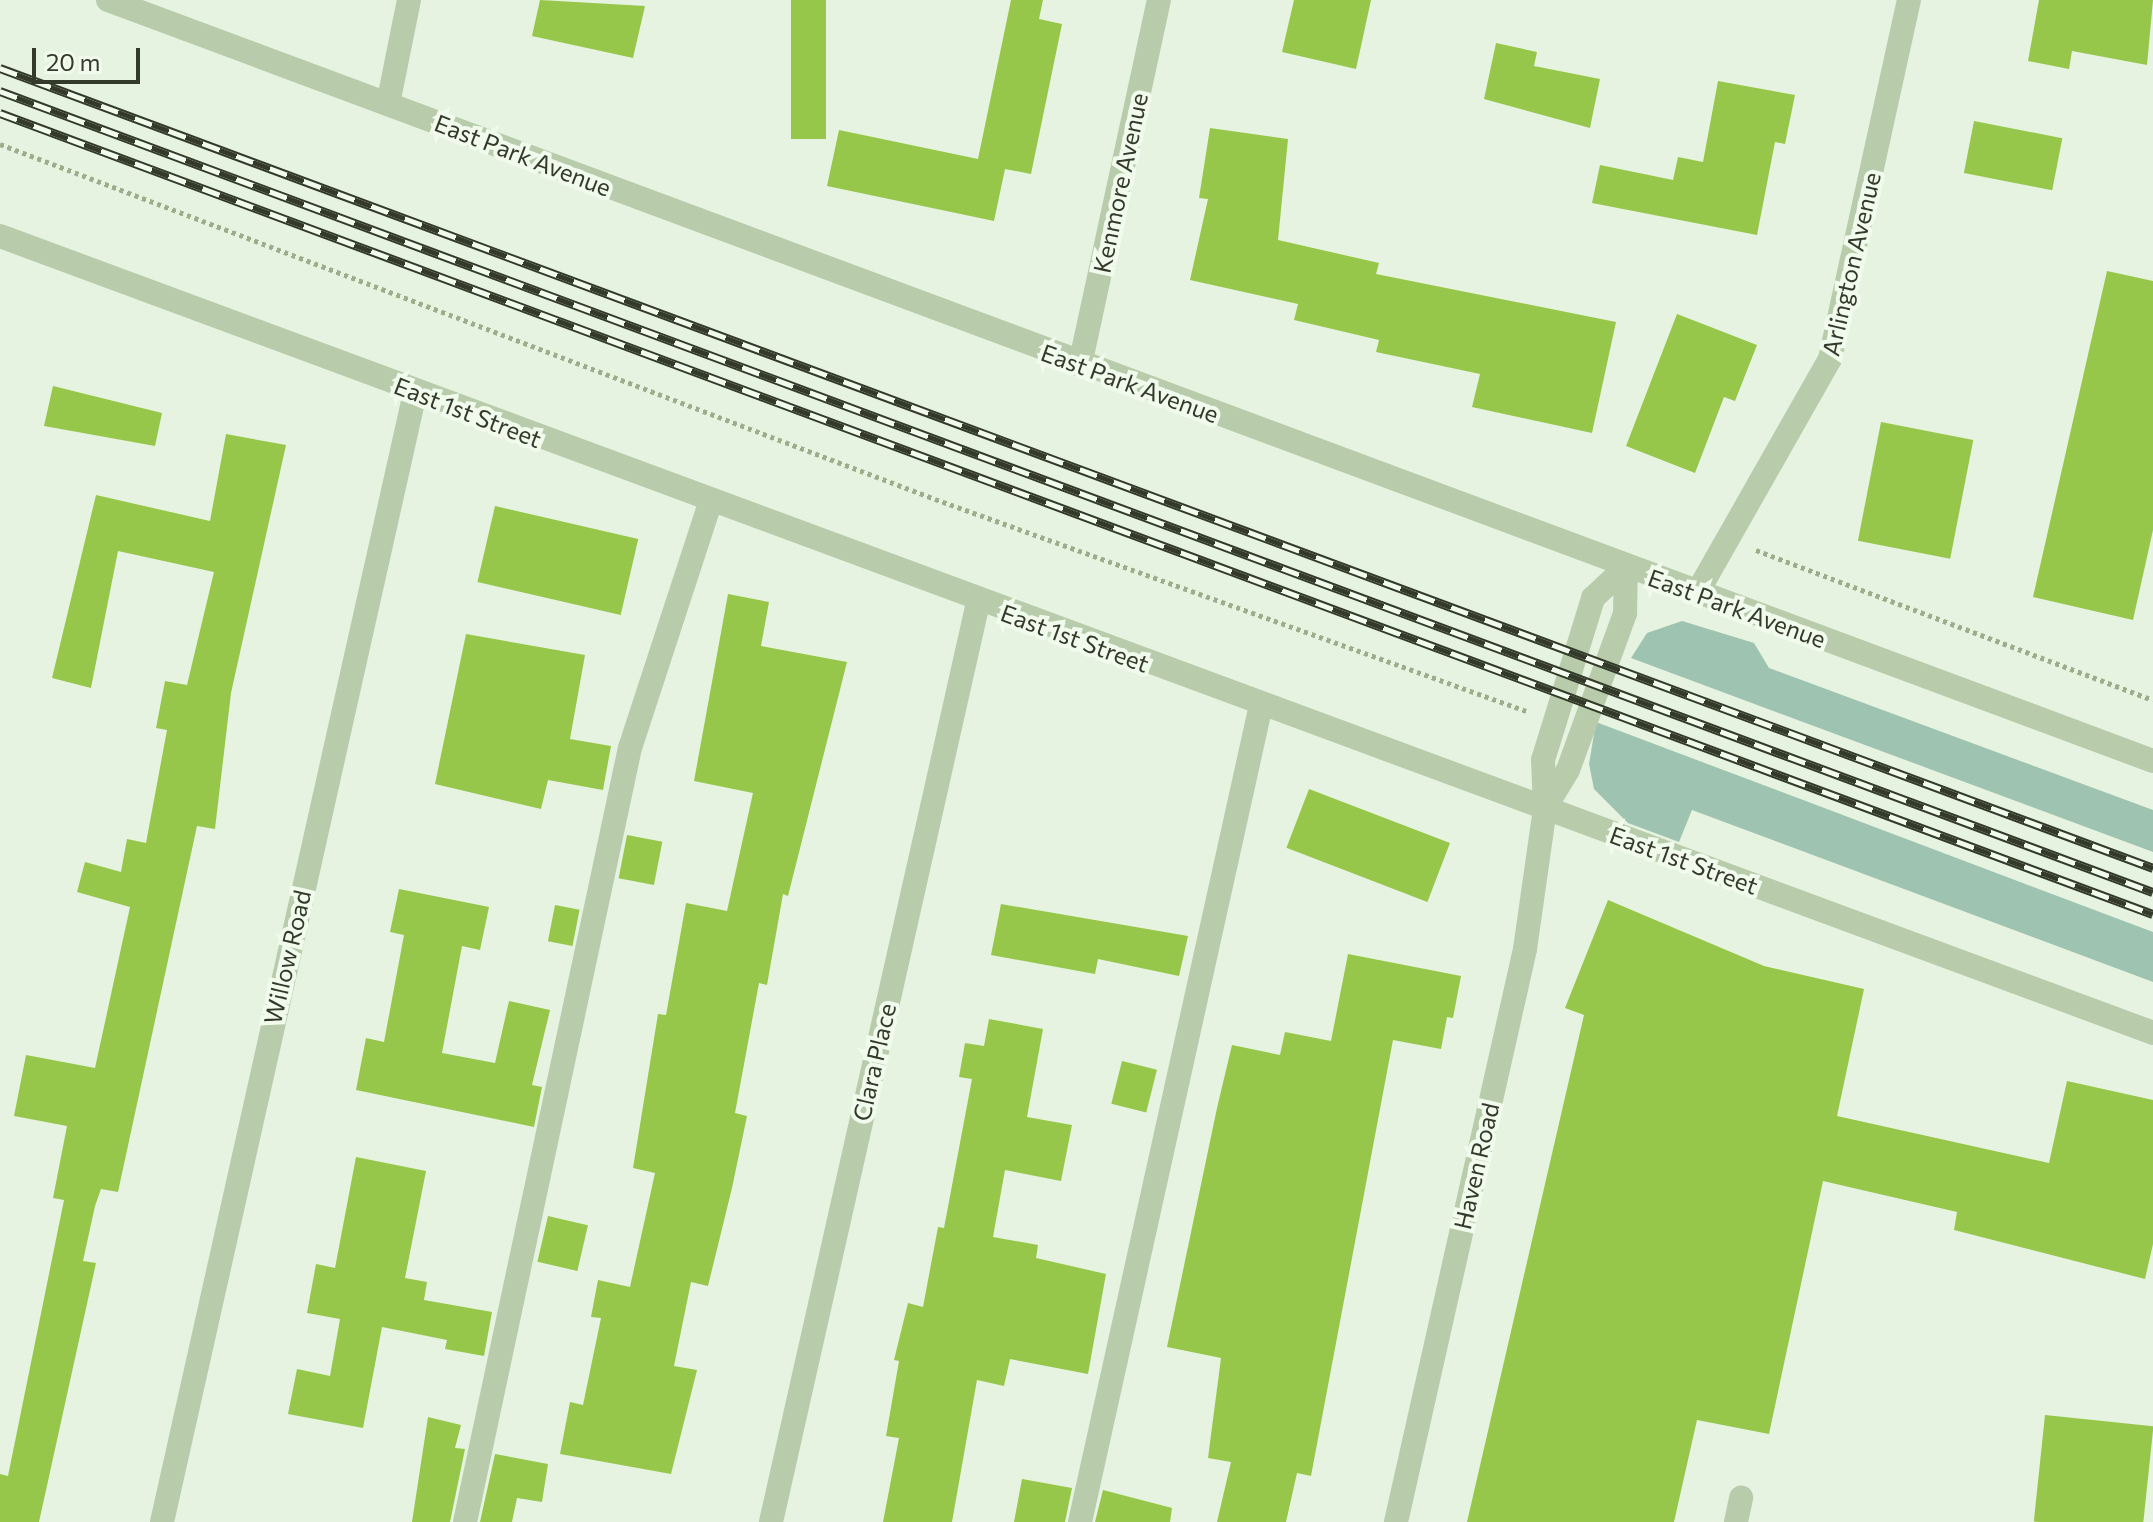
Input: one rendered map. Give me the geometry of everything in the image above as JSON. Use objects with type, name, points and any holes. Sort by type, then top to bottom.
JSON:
[{"type":"street","name":"East Park Avenue","points":[[108,0],[1080,365],[2153,761]]},
{"type":"street","points":[[388,104],[409,0]]},
{"type":"street","name":"Kenmore Avenue","points":[[1080,365],[1159,0]]},
{"type":"street","name":"Arlington Avenue","points":[[1697,593],[1830,359],[1909,0]]},
{"type":"street","name":"East 1st Street","points":[[0,236],[978,603],[2153,1033]]},
{"type":"street","name":"Willow Road","points":[[162,1522],[415,393]]},
{"type":"street","points":[[465,1522],[630,748],[710,503]]},
{"type":"street","name":"Haven Road","points":[[1396,1522],[1525,949],[1545,808],[1543,760],[1593,598],[1626,567]]},
{"type":"street","name":"Haven Road","points":[[1545,808],[1568,770],[1625,613],[1626,567]]},
{"type":"street","name":"Clara Place","points":[[771,1522],[978,603]]},
{"type":"street","points":[[1080,1522],[1261,705]]},
{"type":"path","points":[[0,144],[950,505],[1556,718]]},
{"type":"path","points":[[1756,550],[2153,700]]},
{"type":"green space","points":[[1682,621],[1754,643],[1769,668],[2153,810],[2153,852],[1631,658],[1647,633]]},
{"type":"green space","points":[[1596,722],[2153,932],[2153,982],[1692,810],[1679,842],[1628,823],[1594,789],[1589,764]]},
{"type":"building","points":[[540,0],[645,6],[633,58],[532,36]]},
{"type":"building","points":[[791,0],[826,0],[826,139],[791,139]]},
{"type":"building","points":[[1011,0],[1043,0],[1039,19],[1062,24],[1031,174],[1005,169],[994,221],[827,186],[839,130],[978,159]]},
{"type":"building","points":[[1294,0],[1371,0],[1356,69],[1282,52]]},
{"type":"building","points":[[2039,0],[2153,0],[2147,65],[2072,51],[2069,69],[2028,61]]},
{"type":"building","points":[[1496,43],[1537,52],[1534,66],[1600,79],[1590,128],[1484,99]]},
{"type":"building","points":[[1718,81],[1795,95],[1785,144],[1775,142],[1757,235],[1592,203],[1600,165],[1673,180],[1678,157],[1703,162]]},
{"type":"building","points":[[1974,121],[2062,138],[2052,190],[1964,173]]},
{"type":"building","points":[[1210,128],[1288,139],[1278,240],[1379,263],[1376,274],[1616,322],[1592,433],[1472,407],[1480,374],[1376,352],[1379,340],[1294,320],[1298,304],[1190,280],[1208,199],[1199,198]]},
{"type":"building","points":[[2107,271],[2153,281],[2153,530],[2133,620],[2033,597]]},
{"type":"building","points":[[1677,314],[1757,345],[1735,401],[1724,397],[1695,473],[1626,446]]},
{"type":"building","points":[[53,386],[162,413],[155,446],[44,426]]},
{"type":"building","points":[[1881,422],[1973,440],[1950,559],[1858,541]]},
{"type":"building","points":[[226,434],[286,445],[231,693],[215,829],[197,826],[118,1192],[101,1189],[95,1206],[83,1261],[96,1263],[39,1522],[0,1522],[0,1474],[8,1476],[64,1200],[53,1198],[67,1126],[14,1116],[26,1055],[95,1068],[130,907],[77,892],[85,862],[121,872],[127,839],[146,843],[167,730],[156,728],[165,681],[187,685],[214,572],[118,551],[91,688],[52,678],[96,495],[210,521]]},
{"type":"building","points":[[495,506],[638,539],[621,615],[477,582]]},
{"type":"building","points":[[728,594],[769,602],[761,646],[847,662],[788,896],[783,894],[767,985],[759,983],[735,1113],[747,1116],[708,1286],[691,1282],[674,1366],[697,1370],[671,1474],[560,1454],[570,1402],[583,1405],[601,1318],[591,1317],[598,1280],[630,1287],[655,1173],[633,1168],[658,1014],[666,1015],[686,903],[727,911],[753,793],[694,781]]},
{"type":"building","points":[[466,634],[585,655],[570,739],[611,746],[603,790],[548,780],[541,809],[435,784]]},
{"type":"building","points":[[1309,789],[1450,843],[1427,902],[1286,848]]},
{"type":"building","points":[[627,835],[662,842],[654,885],[619,878]]},
{"type":"building","points":[[399,889],[489,907],[480,950],[462,946],[442,1053],[495,1063],[509,1001],[550,1010],[532,1085],[542,1087],[534,1127],[356,1090],[366,1038],[384,1042],[404,935],[390,932]]},
{"type":"building","points":[[1608,900],[1764,966],[1864,989],[1837,1116],[2049,1163],[2067,1081],[2153,1100],[2153,1244],[2145,1279],[1954,1230],[1957,1212],[1823,1181],[1769,1434],[1697,1420],[1674,1522],[1467,1522],[1584,1015],[1565,1008]]},
{"type":"building","points":[[1001,904],[1188,936],[1179,976],[1098,959],[1095,974],[991,955]]},
{"type":"building","points":[[555,905],[580,910],[572,946],[548,941]]},
{"type":"building","points":[[1348,954],[1461,976],[1453,1018],[1447,1017],[1441,1049],[1393,1040],[1311,1476],[1297,1473],[1286,1522],[1217,1522],[1231,1462],[1208,1458],[1221,1358],[1167,1347],[1217,1108],[1232,1045],[1280,1055],[1285,1032],[1331,1041]]},
{"type":"building","points":[[989,1019],[1043,1029],[1027,1117],[1072,1125],[1061,1181],[1005,1170],[993,1237],[1038,1245],[1036,1258],[1106,1274],[1088,1374],[1010,1359],[1004,1386],[977,1380],[952,1522],[883,1522],[899,1438],[886,1436],[899,1361],[894,1360],[908,1303],[923,1307],[938,1227],[944,1228],[972,1079],[959,1077],[965,1043],[984,1046]]},
{"type":"building","points":[[1122,1061],[1157,1070],[1146,1112],[1111,1104]]},
{"type":"building","points":[[356,1157],[426,1171],[405,1278],[427,1282],[424,1300],[492,1312],[484,1356],[445,1349],[447,1340],[382,1327],[363,1428],[288,1414],[297,1369],[330,1376],[340,1319],[307,1313],[316,1264],[335,1268]]},
{"type":"building","points":[[548,1216],[588,1225],[577,1271],[537,1262]]},
{"type":"building","points":[[2045,1415],[2153,1426],[2143,1522],[2034,1521]]},
{"type":"building","points":[[428,1417],[461,1425],[455,1448],[465,1449],[450,1522],[412,1522]]},
{"type":"building","points":[[495,1454],[548,1464],[542,1502],[517,1498],[512,1522],[480,1522]]},
{"type":"building","points":[[1022,1479],[1072,1488],[1065,1522],[1014,1522]]},
{"type":"building","points":[[1103,1490],[1172,1508],[1170,1522],[1095,1522]]},
{"type":"railway","points":[[0,68],[2153,868]]},
{"type":"railway","points":[[0,91],[2153,892]]},
{"type":"railway","points":[[0,113],[2153,914]]}]
